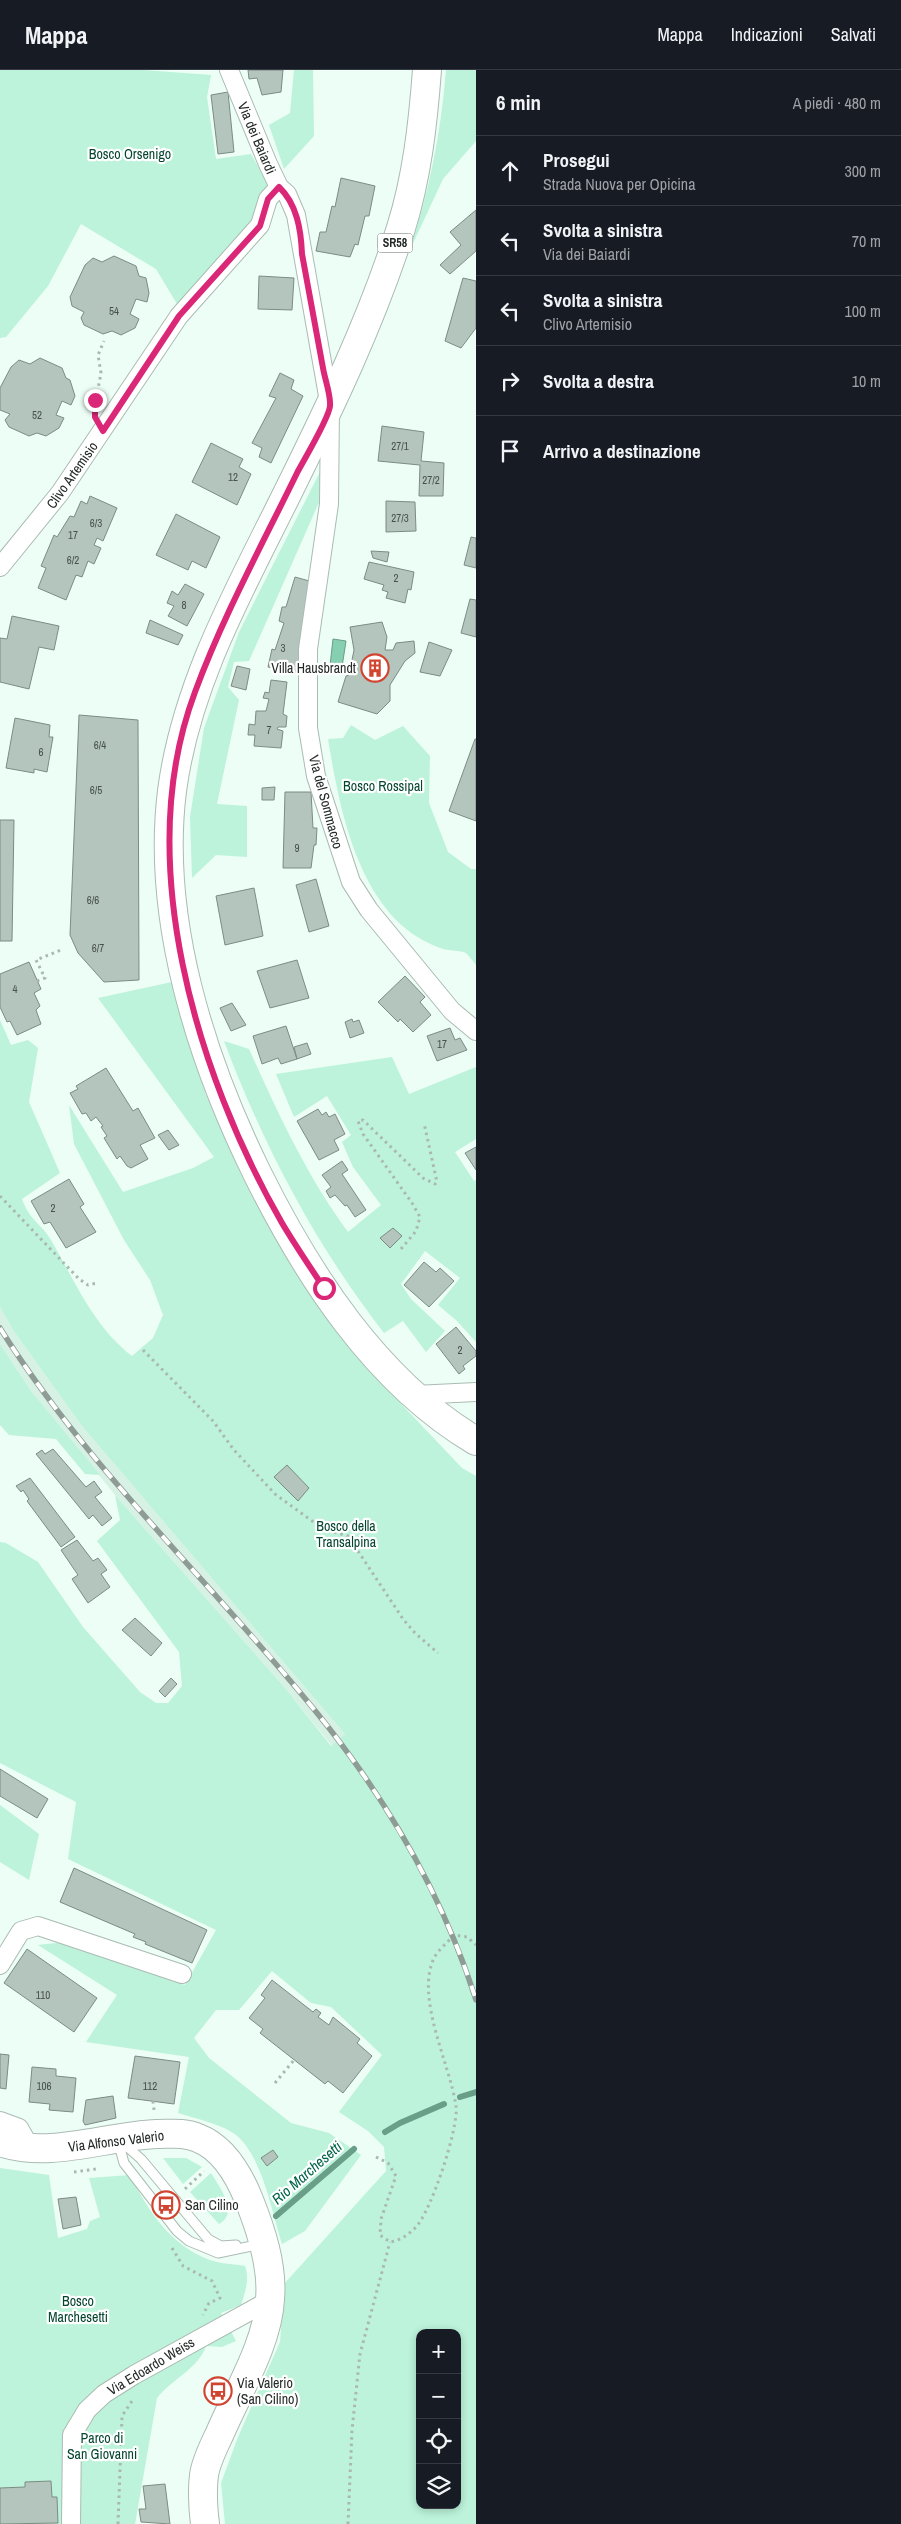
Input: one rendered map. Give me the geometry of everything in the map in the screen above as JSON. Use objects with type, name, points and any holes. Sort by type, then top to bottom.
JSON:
[{"type":"main road","name":"SR58","points":[[427,70],[416,162],[401,226],[358,342],[330,407],[243,583],[194,693],[173,787],[169,843],[172,887],[182,959],[194,1011],[216,1079],[246,1152],[282,1223],[324,1288],[379,1359],[415,1395],[476,1441]]},
{"type":"main road","name":"Via Alfonso Valerio","points":[[0,2142],[31,2149],[56,2148],[117,2138],[178,2133],[198,2138],[214,2147],[230,2162],[244,2188],[263,2243],[270,2279],[270,2300],[265,2325],[255,2354],[212,2449],[204,2474],[203,2502],[205,2524]]},
{"type":"street","name":"Via dei Baiardi","points":[[229,70],[243,108],[279,187],[286,194],[296,215],[301,233],[302,254],[330,407]]},
{"type":"street","name":"Clivo Artemisio","points":[[0,568],[60,493],[179,316],[260,226],[268,199],[279,187]]},
{"type":"street","name":"Via del Sommacco","points":[[330,407],[329,504],[308,658],[308,728],[316,776],[350,882],[368,910],[452,1011],[476,1031]]},
{"type":"street","points":[[415,1395],[476,1392]]},
{"type":"street","points":[[0,1965],[21,1931],[38,1926],[182,1974]]},
{"type":"street","points":[[0,2121],[19,2128],[31,2149]]},
{"type":"street","name":"Via Edoardo Weiss","points":[[71,2524],[72,2435],[87,2410],[104,2394],[134,2375],[270,2300]]},
{"type":"lane","points":[[117,2138],[124,2163],[177,2231],[189,2241],[218,2253],[263,2243]]},
{"type":"lane","points":[[117,2138],[141,2159],[190,2219],[213,2243],[221,2246],[263,2243]]},
{"type":"path","points":[[103,431],[95,417],[95,400],[101,373],[98,355],[104,342]]},
{"type":"path","points":[[37,981],[45,978],[36,960],[61,950]]},
{"type":"path","points":[[401,1249],[416,1231],[420,1217],[363,1134],[358,1122],[363,1120],[423,1178],[435,1184],[437,1182],[424,1123]]},
{"type":"path","points":[[0,1196],[79,1279],[88,1285],[97,1284]]},
{"type":"path","points":[[143,1350],[213,1421],[234,1450],[275,1494],[322,1528],[348,1536],[403,1619],[438,1654]]},
{"type":"path","points":[[376,2157],[388,2163],[396,2176],[382,2219],[380,2235],[390,2242],[402,2240],[417,2226],[432,2196],[454,2133],[456,2108],[430,2007],[429,1981],[434,1958],[454,1935],[467,1937],[476,1945]]},
{"type":"path","points":[[275,2083],[294,2060]]},
{"type":"path","points":[[183,2190],[209,2168]]},
{"type":"path","points":[[348,2524],[352,2430],[360,2354],[390,2242]]},
{"type":"path","points":[[171,2245],[183,2266],[212,2281],[220,2298],[215,2301]]},
{"type":"path","points":[[118,2524],[122,2416],[137,2394]]},
{"type":"shaded area","points":[[333,639],[346,641],[342,667],[330,666]]},
{"type":"shaded area","points":[[0,1307],[13,1330],[82,1426],[345,1734],[332,1746],[285,1688],[115,1495],[31,1391],[0,1344]]},
{"type":"green space","name":"Bosco Orsenigo","points":[[0,70],[144,70],[211,75],[207,97],[216,159],[251,154],[269,186],[254,223],[177,304],[156,269],[81,224],[48,286],[6,337],[0,338]]},
{"type":"green space","points":[[294,70],[313,70],[314,136],[284,169],[269,125],[290,113]]},
{"type":"green space","points":[[446,70],[476,70],[476,141],[443,179],[409,252],[423,208],[433,162],[441,117]]},
{"type":"green space","points":[[325,462],[324,491],[249,661],[234,662],[228,687],[239,700],[217,804],[247,806],[247,857],[216,855],[192,878],[190,817],[204,728],[239,632]]},
{"type":"green space","name":"Bosco Rossipal","points":[[351,725],[375,740],[403,726],[430,756],[429,803],[448,852],[471,869],[476,869],[476,965],[466,953],[443,949],[426,942],[395,919],[378,898],[365,874],[345,820],[328,739],[343,738]]},
{"type":"green space","name":"Bosco della Transalpina","points":[[172,982],[206,1095],[259,1208],[310,1291],[368,1369],[462,1468],[476,1476],[476,2524],[225,2524],[221,2483],[238,2437],[280,2342],[284,2284],[386,2171],[384,2147],[368,2131],[339,2112],[382,2055],[331,2007],[311,2003],[272,1971],[239,2010],[216,2010],[194,2038],[209,2058],[291,2123],[329,2133],[361,2155],[305,2231],[282,2244],[265,2185],[253,2156],[245,2144],[231,2131],[178,2113],[189,2057],[86,2042],[117,1995],[38,1945],[65,1942],[185,1985],[216,1930],[68,1859],[76,1802],[0,1763],[0,1542],[6,1543],[38,1562],[83,1627],[140,1692],[156,1703],[168,1703],[182,1686],[179,1652],[97,1541],[120,1520],[115,1495],[285,1688],[331,1746],[345,1734],[82,1426],[13,1330],[0,1307],[0,1020],[11,1045],[28,1040],[38,1048],[29,1102],[60,1173],[22,1199],[28,1212],[51,1240],[96,1317],[118,1344],[132,1356],[153,1338],[163,1315],[150,1280],[124,1240],[74,1144],[69,1105],[123,1192],[193,1168],[214,1157],[98,998]]},
{"type":"green space","points":[[224,1041],[249,1049],[306,1166],[348,1232],[381,1205],[353,1167],[342,1142],[351,1135],[327,1096],[294,1117],[276,1074],[392,1057],[409,1094],[476,1067],[476,1139],[455,1152],[474,1181],[476,1180],[476,1342],[457,1321],[438,1305],[460,1278],[425,1251],[401,1284],[411,1299],[445,1331],[426,1352],[403,1321],[384,1333],[336,1265],[293,1193],[256,1119]]},
{"type":"green space","points":[[0,1344],[31,1391],[100,1475],[85,1474],[56,1439],[9,1435],[0,1425]]},
{"type":"green space","points":[[0,1805],[39,1834],[29,1880],[0,1862]]},
{"type":"green space","points":[[163,2158],[186,2158],[202,2167],[183,2184]]},
{"type":"green space","name":"Bosco Marchesetti","points":[[0,2168],[49,2175],[58,2238],[87,2229],[90,2221],[100,2217],[89,2178],[130,2175],[145,2202],[162,2226],[184,2246],[210,2260],[245,2266],[247,2281],[241,2305],[221,2313],[236,2341],[222,2347],[206,2346],[198,2361],[157,2398],[135,2524],[0,2524]]},
{"type":"green space","points":[[211,2173],[223,2192],[228,2206],[228,2213],[225,2219],[219,2224],[190,2192]]},
{"type":"building","points":[[248,70],[283,70],[281,92],[262,95],[257,78],[249,79]]},
{"type":"building","points":[[228,92],[234,152],[218,154],[211,95]]},
{"type":"building","points":[[341,178],[375,186],[369,216],[365,216],[358,245],[355,244],[350,257],[316,251],[320,232],[326,232],[332,206],[335,207]]},
{"type":"building","points":[[476,210],[476,251],[450,274],[440,265],[461,245],[450,232]]},
{"type":"building","points":[[114,256],[136,266],[139,276],[146,278],[149,293],[147,302],[136,299],[130,314],[139,319],[135,328],[121,335],[112,331],[103,334],[84,325],[81,318],[84,312],[72,306],[70,297],[85,265],[93,258],[102,262]]},
{"type":"building","points":[[259,276],[294,278],[292,310],[258,309]]},
{"type":"building","points":[[463,278],[476,281],[476,328],[461,348],[445,341]]},
{"type":"building","points":[[40,358],[62,368],[66,378],[70,380],[75,396],[71,405],[62,401],[56,415],[64,418],[59,428],[46,436],[37,433],[29,436],[9,427],[5,420],[10,414],[0,410],[0,388],[11,367],[19,360],[30,364]]},
{"type":"building","points":[[280,373],[294,380],[291,389],[303,396],[271,463],[259,457],[262,448],[252,443],[276,398],[269,396]]},
{"type":"building","points":[[382,426],[424,432],[421,461],[444,463],[443,496],[419,496],[420,465],[378,461]]},
{"type":"building","points":[[211,443],[243,459],[239,467],[251,474],[237,505],[192,482]]},
{"type":"building","points":[[90,496],[117,508],[103,541],[97,538],[94,545],[101,548],[94,564],[88,561],[82,577],[76,575],[66,600],[38,588],[46,568],[41,566],[54,535],[57,537],[70,516],[74,517],[81,501],[87,504]]},
{"type":"building","points":[[386,501],[415,502],[416,531],[386,532]]},
{"type":"building","points":[[176,514],[220,537],[206,568],[192,561],[188,570],[156,555]]},
{"type":"building","points":[[471,537],[476,538],[476,568],[464,565]]},
{"type":"building","points":[[371,551],[389,552],[387,562],[373,558]]},
{"type":"building","points":[[369,562],[414,572],[411,590],[408,589],[405,603],[386,598],[388,592],[382,590],[384,585],[364,579]]},
{"type":"building","points":[[295,577],[313,582],[305,628],[299,648],[303,650],[295,673],[268,667],[272,649],[275,650],[284,623],[279,621],[282,607],[286,607]]},
{"type":"building","points":[[185,584],[204,594],[187,626],[168,616],[174,606],[167,603],[172,591],[178,595]]},
{"type":"building","points":[[470,599],[476,600],[476,637],[461,633]]},
{"type":"building","points":[[12,616],[59,626],[54,650],[39,647],[29,689],[0,682],[0,638],[7,639]]},
{"type":"building","points":[[150,620],[183,635],[178,645],[146,633]]},
{"type":"building","name":"Villa Hausbrandt","points":[[382,622],[387,637],[385,650],[393,650],[396,643],[414,641],[415,653],[405,661],[390,685],[390,701],[377,714],[338,702],[346,676],[349,675],[354,650],[350,627]]},
{"type":"building","points":[[429,642],[452,650],[440,676],[420,672]]},
{"type":"building","points":[[237,666],[250,669],[246,690],[231,686]]},
{"type":"building","points":[[271,680],[287,682],[283,714],[287,716],[286,727],[278,727],[277,729],[283,731],[281,748],[254,746],[255,735],[248,735],[249,724],[255,725],[256,711],[266,711],[269,699],[263,698],[265,692],[269,693]]},
{"type":"building","points":[[79,715],[138,720],[139,980],[104,982],[78,953],[70,935]]},
{"type":"building","points":[[15,718],[50,725],[49,737],[53,737],[47,772],[34,769],[34,773],[6,768]]},
{"type":"building","points":[[476,739],[476,821],[449,811]]},
{"type":"building","points":[[275,787],[274,800],[262,800],[262,788]]},
{"type":"building","points":[[285,792],[311,792],[313,828],[317,828],[316,845],[314,845],[311,868],[283,868]]},
{"type":"building","points":[[0,820],[14,820],[12,941],[0,941]]},
{"type":"building","points":[[316,879],[329,926],[309,932],[296,885]]},
{"type":"building","points":[[254,888],[263,936],[225,945],[216,896]]},
{"type":"building","points":[[297,960],[309,998],[270,1008],[257,971]]},
{"type":"building","points":[[29,962],[41,989],[34,993],[40,1006],[36,1010],[41,1024],[17,1035],[10,1021],[7,1022],[0,1007],[0,974]]},
{"type":"building","points":[[405,976],[425,997],[420,1002],[431,1015],[413,1032],[400,1019],[398,1022],[378,1002]]},
{"type":"building","points":[[232,1003],[246,1025],[231,1031],[220,1008]]},
{"type":"building","points":[[352,1019],[353,1022],[359,1020],[364,1033],[350,1038],[345,1022]]},
{"type":"building","points":[[286,1026],[297,1059],[281,1064],[278,1058],[262,1064],[253,1036]]},
{"type":"building","points":[[450,1028],[455,1040],[460,1038],[467,1050],[437,1061],[427,1036]]},
{"type":"building","points":[[307,1043],[311,1054],[297,1059],[294,1047]]},
{"type":"building","points":[[106,1068],[133,1111],[138,1108],[155,1138],[140,1145],[148,1159],[131,1168],[127,1166],[120,1156],[117,1159],[104,1138],[107,1136],[101,1127],[103,1126],[96,1117],[91,1121],[86,1113],[82,1114],[70,1093],[78,1089],[76,1086]]},
{"type":"building","points":[[318,1109],[322,1115],[326,1112],[329,1117],[335,1114],[345,1134],[334,1140],[339,1150],[319,1160],[297,1121]]},
{"type":"building","points":[[168,1130],[179,1145],[169,1150],[158,1135]]},
{"type":"building","points":[[476,1147],[476,1170],[465,1153]]},
{"type":"building","points":[[342,1161],[348,1170],[342,1174],[366,1210],[355,1217],[347,1205],[345,1206],[335,1195],[330,1198],[326,1191],[331,1187],[322,1175]]},
{"type":"building","points":[[69,1179],[84,1204],[80,1207],[96,1232],[66,1248],[50,1222],[44,1224],[31,1201]]},
{"type":"building","points":[[393,1228],[402,1236],[390,1248],[380,1238]]},
{"type":"building","points":[[424,1262],[436,1272],[440,1268],[454,1281],[429,1307],[404,1285]]},
{"type":"building","points":[[456,1327],[476,1351],[476,1356],[463,1366],[465,1369],[459,1374],[436,1344]]},
{"type":"building","points":[[53,1449],[86,1487],[94,1481],[102,1492],[95,1497],[112,1518],[102,1526],[93,1515],[89,1519],[36,1454],[42,1450],[45,1454]]},
{"type":"building","points":[[287,1465],[309,1488],[298,1501],[274,1477]]},
{"type":"building","points":[[30,1478],[75,1537],[61,1547],[27,1501],[29,1499],[23,1490],[21,1492],[16,1486]]},
{"type":"building","points":[[77,1540],[93,1561],[98,1558],[107,1570],[101,1574],[110,1587],[88,1603],[72,1579],[78,1575],[61,1550]]},
{"type":"building","points":[[135,1618],[162,1643],[151,1656],[122,1630]]},
{"type":"building","points":[[171,1678],[177,1684],[165,1697],[159,1691]]},
{"type":"building","points":[[0,1769],[48,1799],[37,1818],[0,1796]]},
{"type":"building","points":[[74,1868],[207,1930],[192,1963],[145,1944],[146,1942],[133,1937],[135,1934],[60,1902]]},
{"type":"building","points":[[27,1949],[97,1998],[74,2032],[4,1983]]},
{"type":"building","points":[[272,1980],[313,2012],[316,2009],[321,2013],[318,2017],[329,2025],[333,2017],[360,2039],[357,2043],[372,2056],[343,2093],[328,2081],[325,2084],[260,2033],[263,2029],[249,2018],[265,1998],[261,1995]]},
{"type":"building","points":[[0,2054],[9,2055],[6,2089],[0,2088]]},
{"type":"building","points":[[135,2056],[180,2062],[174,2104],[128,2098]]},
{"type":"building","points":[[32,2067],[56,2069],[56,2076],[76,2078],[73,2112],[49,2110],[50,2104],[29,2102]]},
{"type":"building","points":[[113,2096],[116,2118],[85,2125],[83,2121],[86,2100]]},
{"type":"building","points":[[273,2150],[278,2157],[267,2166],[261,2158]]},
{"type":"building","points":[[76,2197],[81,2225],[63,2229],[58,2199]]},
{"type":"building","points":[[51,2481],[52,2497],[57,2497],[58,2523],[0,2524],[0,2488],[25,2487],[25,2482]]},
{"type":"building","points":[[165,2484],[170,2524],[141,2522],[139,2509],[146,2509],[143,2486]]},
{"type":"waterway","name":"Rio Marchesetti","points":[[460,2097],[476,2092]]},
{"type":"waterway","name":"Rio Marchesetti","points":[[385,2132],[400,2123],[444,2104]]},
{"type":"waterway","name":"Rio Marchesetti","points":[[276,2216],[354,2149]]},
{"type":"railway","points":[[0,1328],[72,1430],[277,1665],[342,1745],[389,1814],[410,1849],[447,1923],[463,1961],[476,2000]]},
{"type":"place","name":"Villa Hausbrandt","points":[[375,668]]},
{"type":"place","name":"San Cilino","points":[[166,2205]]},
{"type":"place","name":"Via Valerio (San Cilino)","points":[[218,2391]]},
{"type":"route","points":[[95,400],[95,417],[103,431],[179,316],[260,226],[268,199],[279,187],[286,194],[296,215],[301,233],[302,254],[330,407],[247,574],[194,693],[178,755],[170,815],[169,843],[175,916],[182,959],[194,1011],[216,1079],[246,1152],[282,1223],[324,1288]]},
{"type":"park label","name":"Parco di San Giovanni","points":[[102,2446]]}]
